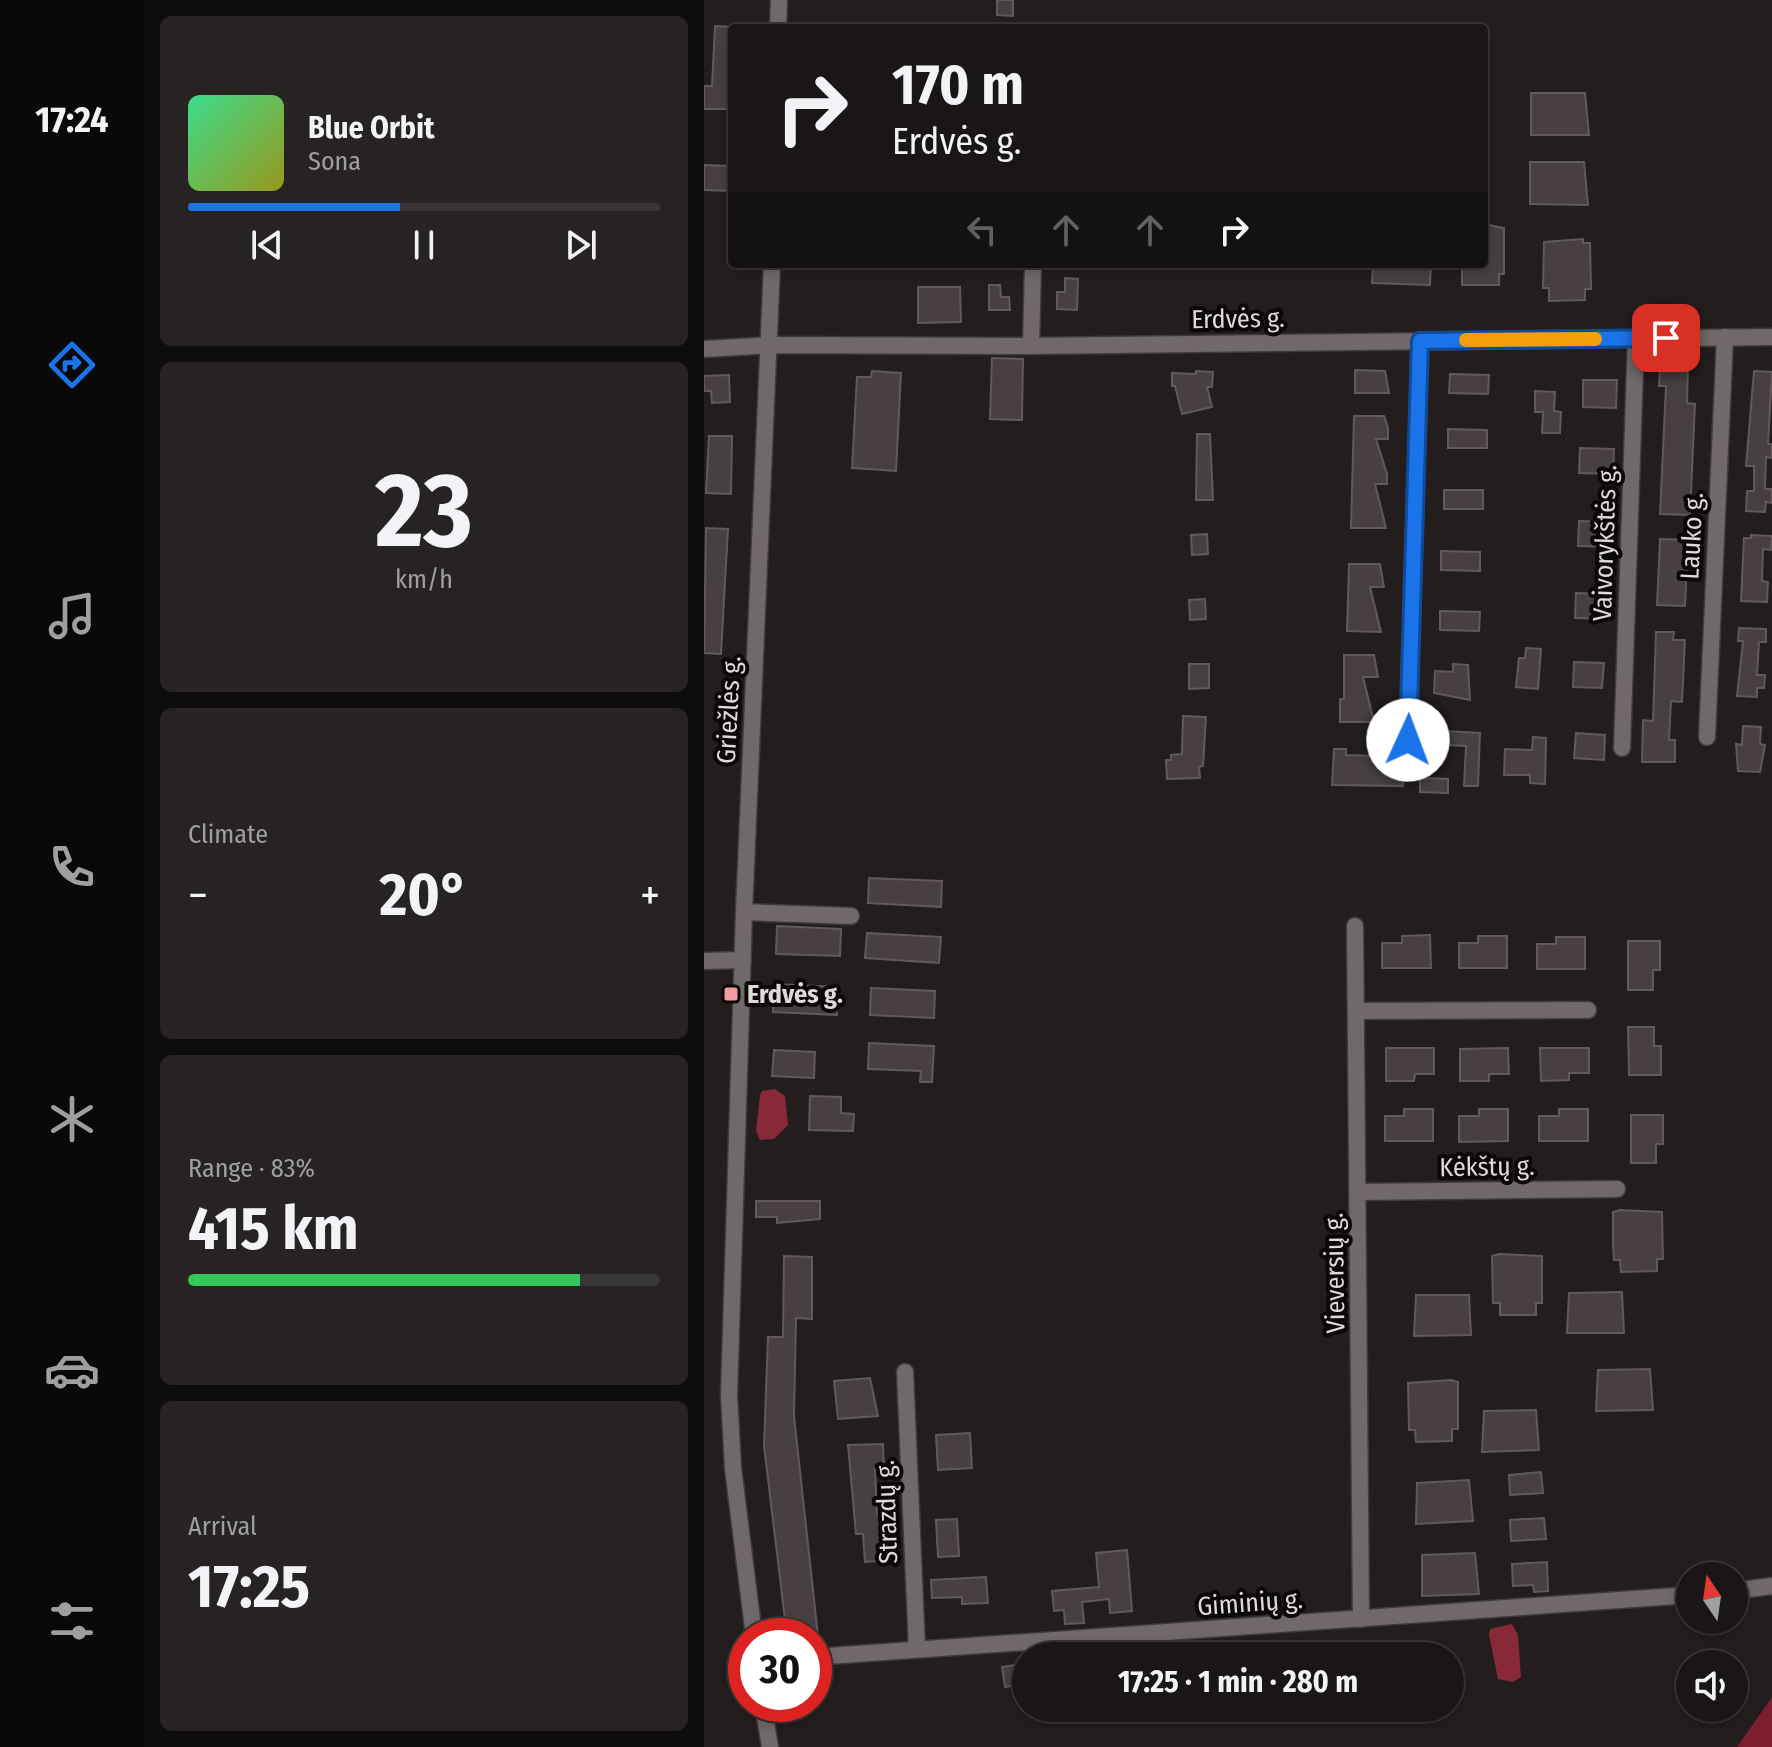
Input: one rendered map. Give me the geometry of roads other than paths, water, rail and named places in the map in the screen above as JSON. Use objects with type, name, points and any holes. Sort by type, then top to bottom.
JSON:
[{"type":"street","points":[[778,24],[779,0]]},
{"type":"street","name":"Griežlės g.","points":[[752,1618],[733,1468],[729,1395],[744,912],[772,268]]},
{"type":"street","points":[[1031,346],[1033,268]]},
{"type":"street","name":"Lauko g.","points":[[1707,737],[1725,337]]},
{"type":"street","name":"Erdvės g.","points":[[704,349],[771,345],[1031,346],[1772,337]]},
{"type":"street","name":"Vaivorykštės g.","points":[[1622,748],[1636,339]]},
{"type":"street","points":[[1408,740],[1420,341]]},
{"type":"street","points":[[744,912],[851,916]]},
{"type":"street","name":"Vieversių g.","points":[[1355,926],[1361,1619]]},
{"type":"street","points":[[704,961],[743,960]]},
{"type":"street","points":[[1356,1011],[1588,1010]]},
{"type":"street","name":"Kėkštų g.","points":[[1358,1192],[1617,1189]]},
{"type":"street","name":"Strazdų g.","points":[[905,1372],[917,1649]]},
{"type":"street","points":[[1748,1589],[1772,1586]]},
{"type":"street","name":"Giminių g.","points":[[832,1656],[1676,1596]]},
{"type":"street","points":[[766,1722],[770,1747]]},
{"type":"place","name":"Erdvės g.","points":[[731,994]]}]
